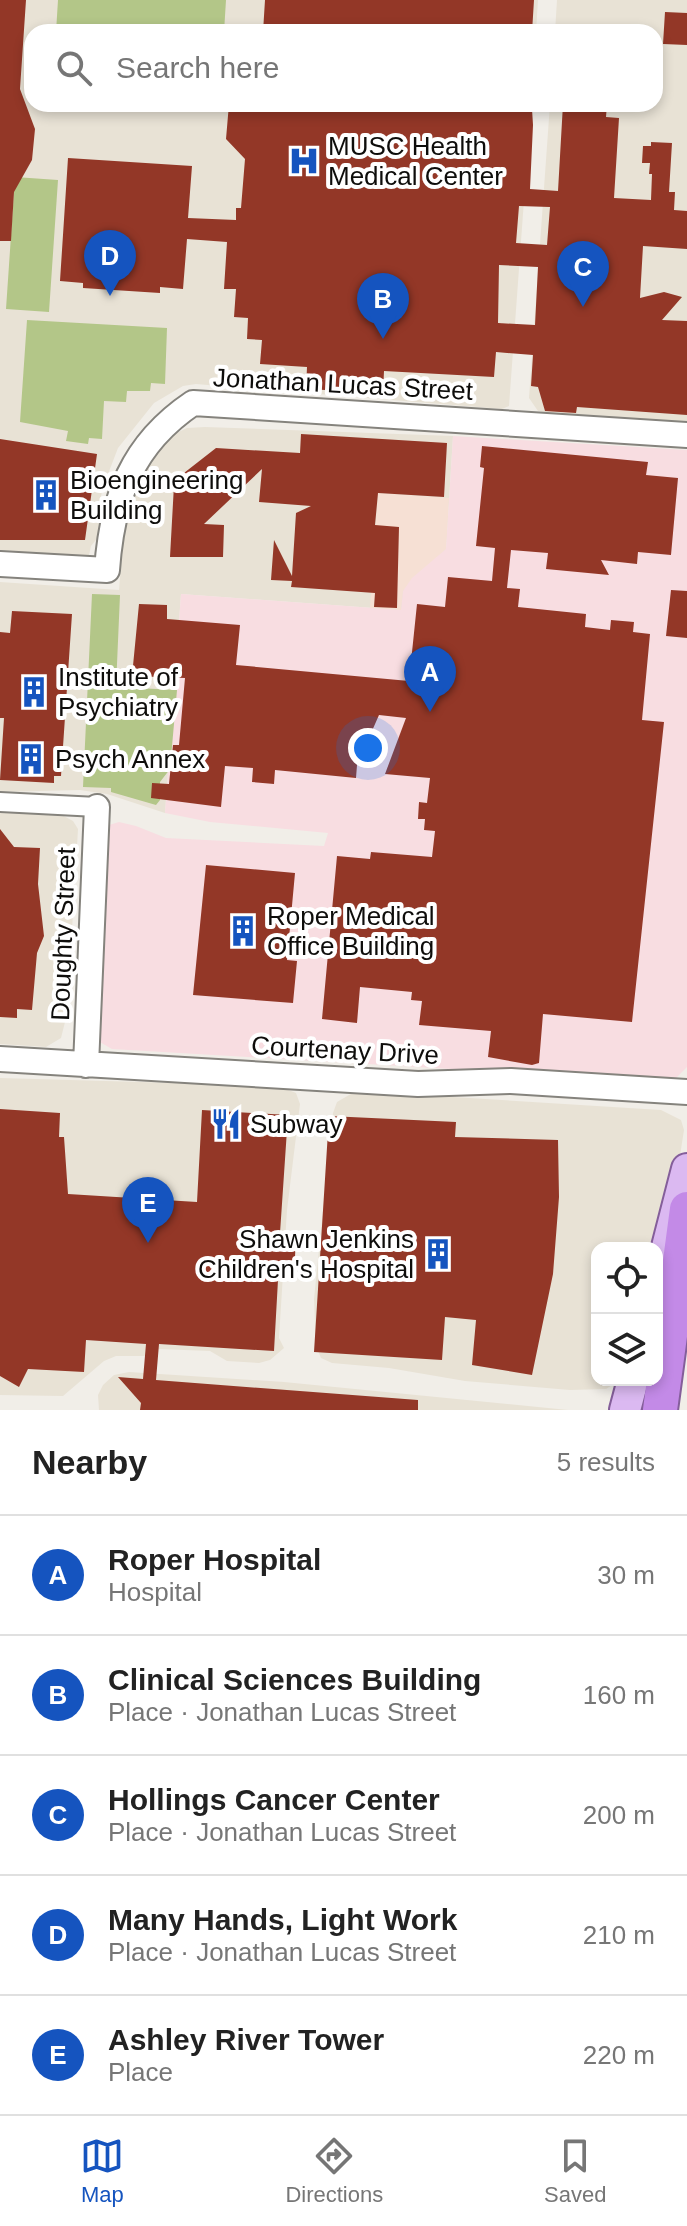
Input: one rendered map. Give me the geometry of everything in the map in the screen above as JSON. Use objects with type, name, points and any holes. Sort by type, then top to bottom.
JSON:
[{"type":"highway","points":[[660,1410],[687,1209]]},
{"type":"highway","points":[[677,1410],[687,1338]]},
{"type":"main road","points":[[663,1263],[687,1169]]},
{"type":"main road","points":[[625,1410],[631,1386]]},
{"type":"street","name":"Jonathan Lucas Street","points":[[0,564],[107,570],[122,492],[140,451],[163,423],[193,403],[687,435]]},
{"type":"street","points":[[0,802],[97,807]]},
{"type":"street","name":"Doughty Street","points":[[86,1065],[97,807]]},
{"type":"street","name":"Courtenay Drive","points":[[0,1059],[418,1084],[511,1081],[687,1092]]},
{"type":"shaded area","points":[[0,0],[538,0],[536,24],[24,24],[24,112],[530,112],[509,406],[502,409],[196,384],[183,386],[154,403],[118,448],[101,496],[106,508],[100,535],[91,546],[88,560],[0,555]]},
{"type":"shaded area","points":[[557,0],[687,0],[687,422],[550,414],[538,411],[529,398],[549,112],[663,112],[663,24],[556,24]]},
{"type":"shaded area","points":[[187,428],[453,436],[446,549],[401,610],[181,594],[165,813],[107,794],[80,790],[0,792],[0,582],[119,590],[125,516],[146,468],[166,438]]},
{"type":"shaded area","points":[[453,436],[687,450],[687,1067],[672,1082],[112,1049],[98,1041],[105,831],[109,825],[119,822],[166,838],[324,846],[328,833],[210,822],[165,813],[181,594],[401,610],[403,591],[412,578],[446,549]]},
{"type":"shaded area","points":[[378,493],[449,498],[446,549],[403,591],[401,610],[370,608]]},
{"type":"shaded area","points":[[0,812],[60,814],[73,821],[78,829],[67,1014],[61,1038],[46,1047],[0,1044]]},
{"type":"shaded area","points":[[0,1078],[278,1086],[296,1093],[300,1104],[287,1210],[279,1338],[284,1348],[270,1360],[259,1363],[227,1361],[210,1351],[158,1349],[144,1356],[116,1356],[104,1361],[63,1396],[0,1395]]},
{"type":"shaded area","name":"Shawn Jenkins Children's Hospital","points":[[356,1091],[661,1110],[681,1120],[684,1130],[679,1162],[659,1242],[591,1242],[591,1386],[611,1386],[606,1389],[570,1390],[465,1381],[389,1368],[332,1363],[321,1358],[316,1346],[314,1299],[333,1113],[337,1102]]},
{"type":"shaded area","points":[[129,1372],[284,1382],[568,1410],[99,1410],[98,1395],[103,1385],[114,1375]]},
{"type":"green space","points":[[58,0],[226,0],[224,24],[56,24]]},
{"type":"green space","points":[[15,177],[58,180],[49,312],[6,309]]},
{"type":"green space","points":[[27,320],[167,328],[165,384],[151,383],[150,391],[127,391],[126,402],[104,401],[102,439],[89,438],[88,444],[66,441],[68,431],[20,422]]},
{"type":"green space","points":[[92,594],[120,595],[116,687],[177,690],[170,769],[160,782],[160,800],[156,805],[111,792],[111,788],[83,787]]},
{"type":"building","points":[[0,0],[26,0],[20,89],[24,112],[29,112],[35,129],[32,160],[14,192],[11,241],[0,241]]},
{"type":"building","points":[[265,0],[534,0],[532,24],[264,24]]},
{"type":"building","points":[[665,12],[687,13],[687,45],[663,44]]},
{"type":"building","points":[[228,112],[532,112],[530,189],[558,191],[563,112],[606,112],[606,117],[619,118],[614,198],[651,200],[652,174],[649,174],[650,163],[642,163],[643,146],[651,146],[651,142],[672,143],[669,192],[675,192],[674,210],[687,211],[687,249],[643,246],[640,298],[664,292],[682,297],[662,320],[687,321],[687,415],[577,407],[576,413],[545,411],[538,387],[531,386],[533,355],[496,352],[494,377],[384,371],[383,393],[306,389],[307,367],[260,364],[262,340],[247,339],[248,318],[234,317],[236,289],[224,289],[227,242],[187,239],[183,289],[160,287],[160,293],[83,288],[83,283],[60,281],[68,158],[192,166],[188,218],[236,220],[236,208],[241,208],[245,159],[226,139]],"holes":[[[519,206],[550,207],[547,245],[516,243]],[[499,265],[538,267],[535,325],[498,323]]]},
{"type":"building","points":[[301,434],[447,443],[444,497],[378,493],[375,525],[399,527],[397,608],[374,607],[375,593],[291,587],[292,581],[271,580],[274,540],[292,576],[296,513],[311,506],[259,502],[262,469],[204,524],[224,525],[223,557],[170,557],[174,485],[184,473],[216,448],[300,453]]},
{"type":"building","name":"Bioengineering Building","points":[[0,439],[97,454],[85,540],[0,540]]},
{"type":"building","points":[[482,446],[648,462],[646,475],[678,478],[671,555],[638,552],[637,564],[601,560],[609,575],[546,569],[548,553],[511,550],[507,588],[520,589],[518,607],[586,614],[585,627],[610,630],[611,620],[634,622],[633,632],[650,634],[642,720],[664,722],[632,1022],[543,1014],[539,1063],[532,1065],[488,1057],[491,1031],[419,1025],[422,1001],[411,1000],[412,992],[360,987],[357,1023],[322,1019],[337,856],[370,859],[371,852],[432,857],[435,831],[424,830],[425,819],[418,819],[419,802],[427,803],[430,778],[385,774],[406,718],[379,715],[357,765],[356,778],[275,770],[274,784],[252,782],[253,768],[225,766],[221,807],[151,798],[152,783],[169,784],[173,745],[179,745],[185,678],[132,676],[139,604],[167,605],[167,619],[240,625],[236,665],[409,681],[417,604],[445,607],[448,577],[492,581],[495,548],[476,546],[484,468],[480,467]]},
{"type":"building","points":[[671,590],[687,591],[687,638],[666,636]]},
{"type":"building","name":"Institute of Psychiatry","points":[[12,611],[72,614],[61,776],[54,776],[54,783],[0,780],[4,718],[0,718],[0,632],[10,633]]},
{"type":"building","points":[[0,829],[14,847],[40,848],[38,884],[44,936],[37,953],[32,1010],[17,1009],[17,1018],[0,1017]]},
{"type":"building","name":"Roper Medical Office Building","points":[[206,865],[295,873],[287,960],[297,961],[293,1003],[193,995]]},
{"type":"building","points":[[0,1109],[60,1113],[59,1137],[64,1137],[68,1194],[197,1202],[202,1110],[288,1115],[280,1233],[296,1234],[294,1281],[278,1280],[274,1351],[159,1344],[156,1380],[418,1400],[418,1410],[140,1410],[141,1403],[118,1377],[143,1379],[146,1344],[86,1340],[84,1372],[28,1369],[19,1387],[0,1376]]},
{"type":"building","name":"Shawn Jenkins Children's Hospital","points":[[329,1116],[456,1122],[455,1137],[558,1140],[559,1197],[553,1274],[532,1375],[472,1365],[476,1320],[445,1317],[442,1360],[314,1352]]},
{"type":"place","name":"MUSC Health Medical Center","points":[[304,161]]},
{"type":"place","name":"Many Hands, Light Work","points":[[110,296]]},
{"type":"place","name":"Hollings Cancer Center","points":[[583,307]]},
{"type":"place","name":"Clinical Sciences Building","points":[[383,339]]},
{"type":"place","name":"Bioengineering Building","points":[[46,495]]},
{"type":"place","name":"Institute of Psychiatry","points":[[34,692]]},
{"type":"place","name":"Roper Hospital","points":[[430,712]]},
{"type":"place","name":"Psych Annex","points":[[31,759]]},
{"type":"place","name":"Roper Medical Office Building","points":[[243,931]]},
{"type":"place","name":"Subway","points":[[226,1124]]},
{"type":"place","name":"Ashley River Tower","points":[[148,1243]]},
{"type":"place","name":"Shawn Jenkins Children's Hospital","points":[[438,1254]]}]
